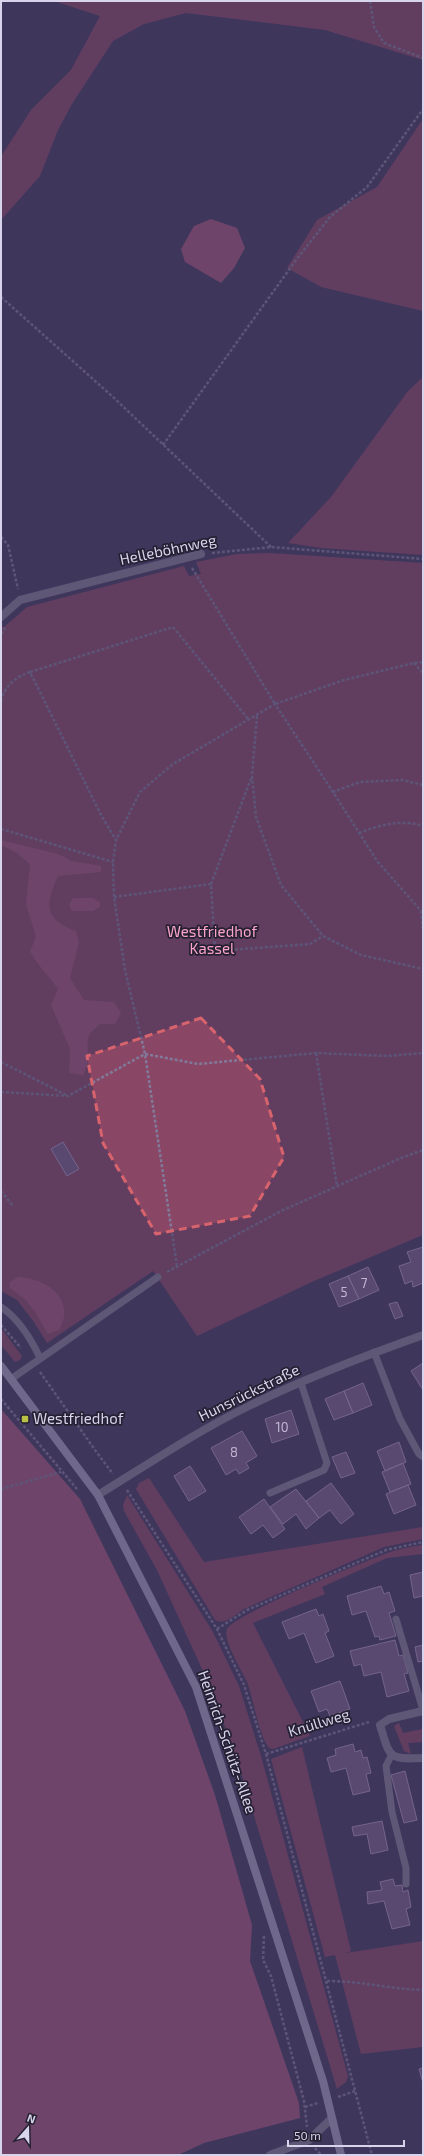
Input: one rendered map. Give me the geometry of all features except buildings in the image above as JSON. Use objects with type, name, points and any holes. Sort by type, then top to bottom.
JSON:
[{"type":"main road","name":"Heinrich-Schütz-Allee","points":[[1,1366],[98,1495],[196,1686],[323,2081],[331,2119],[341,2155]]},
{"type":"street","name":"Helleböhnweg","points":[[1,617],[20,600],[201,554]]},
{"type":"street","name":"Hunsrückstraße","points":[[98,1495],[200,1433],[248,1406],[374,1352],[423,1335]]},
{"type":"street","points":[[423,1711],[389,1719],[380,1725],[388,1751],[400,1759],[423,1758]]},
{"type":"street","points":[[270,2155],[309,2140],[331,2119]]},
{"type":"lane","points":[[11,1379],[33,1362],[158,1277]]},
{"type":"lane","points":[[1,1307],[8,1311],[31,1339],[40,1358]]},
{"type":"lane","points":[[374,1352],[400,1419],[419,1454],[423,1457]]},
{"type":"lane","points":[[270,1493],[324,1470],[327,1463],[300,1383]]},
{"type":"lane","points":[[396,1619],[423,1711]]},
{"type":"lane","points":[[392,1754],[386,1766],[392,1812],[406,1868],[406,1884]]},
{"type":"path","points":[[370,1],[374,27],[384,43],[423,58]]},
{"type":"path","points":[[163,445],[296,260],[330,216],[367,187],[423,109]]},
{"type":"path","points":[[1,298],[113,396],[271,547]]},
{"type":"path","points":[[1,536],[8,545],[20,600]]},
{"type":"path","name":"Helleböhnweg","points":[[201,554],[271,547],[422,559]]},
{"type":"path","points":[[186,558],[275,704],[376,861],[422,912],[423,929]]},
{"type":"path","points":[[1,700],[2,692],[18,676],[173,627],[249,720]]},
{"type":"path","points":[[177,1266],[145,1054],[124,970],[114,897],[113,862],[116,840],[140,792],[174,764],[275,704],[344,680],[423,662]]},
{"type":"path","points":[[414,663],[423,673]]},
{"type":"path","points":[[30,672],[101,815],[116,840]]},
{"type":"path","points":[[257,716],[252,775],[256,817],[281,885],[323,936],[362,955],[423,969]]},
{"type":"path","points":[[252,775],[211,884],[215,952],[310,944],[323,936]]},
{"type":"path","points":[[333,792],[360,782],[402,780],[423,785]]},
{"type":"path","points":[[359,833],[382,824],[415,823],[423,826]]},
{"type":"path","points":[[1,829],[113,862]]},
{"type":"path","points":[[114,897],[211,884]]},
{"type":"path","points":[[316,1053],[337,1186]]},
{"type":"path","points":[[1,1092],[68,1096],[145,1054],[198,1064],[316,1053],[387,1056],[423,1053]]},
{"type":"path","points":[[1,1062],[68,1096]]},
{"type":"path","points":[[158,1277],[281,1211],[423,1150]]},
{"type":"path","points":[[1,1191],[13,1206]]},
{"type":"path","points":[[1,1325],[33,1362],[95,1450],[132,1495],[217,1629],[244,1685],[266,1754],[372,2155]]},
{"type":"path","points":[[1,1399],[61,1472],[81,1493]]},
{"type":"path","points":[[1,1489],[61,1472]]},
{"type":"path","points":[[217,1629],[246,1610],[386,1550],[423,1542]]},
{"type":"path","name":"Knüllweg","points":[[266,1754],[368,1722],[380,1725]]},
{"type":"path","points":[[264,1928],[263,1960],[271,1976],[302,2094],[309,2140]]},
{"type":"path","points":[[327,1981],[356,1981],[423,1990]]},
{"type":"highlighted area","points":[[201,1018],[260,1079],[284,1157],[250,1216],[156,1234],[103,1143],[87,1056]]},
{"type":"green space","points":[[54,1],[423,1],[423,60],[325,30],[186,13],[144,24],[113,41],[72,104],[58,130],[40,176],[1,220],[2,155],[31,110],[71,70],[100,16]]},
{"type":"green space","points":[[423,119],[423,311],[321,287],[287,268],[317,220],[377,187]]},
{"type":"green space","points":[[423,377],[423,555],[321,548],[288,543],[331,497],[408,391]]},
{"type":"green space","name":"Westfriedhof Kassel","points":[[270,553],[423,563],[423,1235],[314,1281],[197,1336],[153,1271],[47,1343],[34,1322],[17,1300],[1,1291],[1,627],[4,627],[27,607],[184,566],[189,576],[201,574],[196,562],[237,554]]},
{"type":"green space","points":[[1,1328],[22,1356],[20,1360],[15,1362],[1,1345]]},
{"type":"green space","points":[[149,1478],[204,1562],[423,1527],[423,1539],[384,1547],[244,1609],[223,1622],[215,1620],[136,1489],[139,1483]]},
{"type":"green space","points":[[127,1495],[213,1632],[239,1686],[261,1756],[348,2076],[346,2082],[337,2089],[238,1763],[212,1691],[157,1570],[124,1511],[123,1505]]},
{"type":"green space","points":[[423,1545],[423,1554],[387,1558],[322,1587],[325,1594],[253,1623],[310,1736],[273,1749],[269,1748],[259,1726],[250,1689],[227,1640],[227,1629],[251,1612],[352,1567],[390,1552]]},
{"type":"green space","points":[[399,1723],[403,1733],[423,1729],[423,1742],[408,1743],[411,1754],[404,1751],[394,1726]]},
{"type":"green space","points":[[302,1747],[351,1951],[346,1953],[423,1941],[423,2047],[361,2054],[335,1955],[325,1957],[271,1759]]},
{"type":"shaded area","points":[[211,219],[237,228],[245,248],[234,268],[221,283],[185,262],[181,249],[194,226]]},
{"type":"shaded area","points":[[1,840],[58,854],[72,861],[101,866],[101,872],[58,876],[51,895],[50,903],[50,910],[53,916],[58,921],[76,931],[79,942],[70,978],[84,1000],[114,1002],[121,1013],[115,1024],[100,1024],[91,1033],[88,1040],[88,1062],[83,1075],[69,1073],[70,1049],[51,1005],[58,989],[36,962],[30,951],[36,937],[26,904],[30,864],[17,853],[1,845]]},
{"type":"shaded area","points":[[73,898],[93,898],[100,902],[100,907],[93,911],[72,911],[69,905]]},
{"type":"shaded area","points":[[18,1277],[39,1281],[56,1292],[64,1309],[64,1319],[59,1330],[48,1334],[26,1300],[10,1288],[9,1283]]},
{"type":"shaded area","points":[[1,1409],[80,1499],[185,1711],[215,1795],[252,1925],[250,1961],[299,2103],[300,2118],[204,2143],[178,2155],[1,2155]]},
{"type":"place","name":"Westfriedhof","points":[[25,1419]]}]
